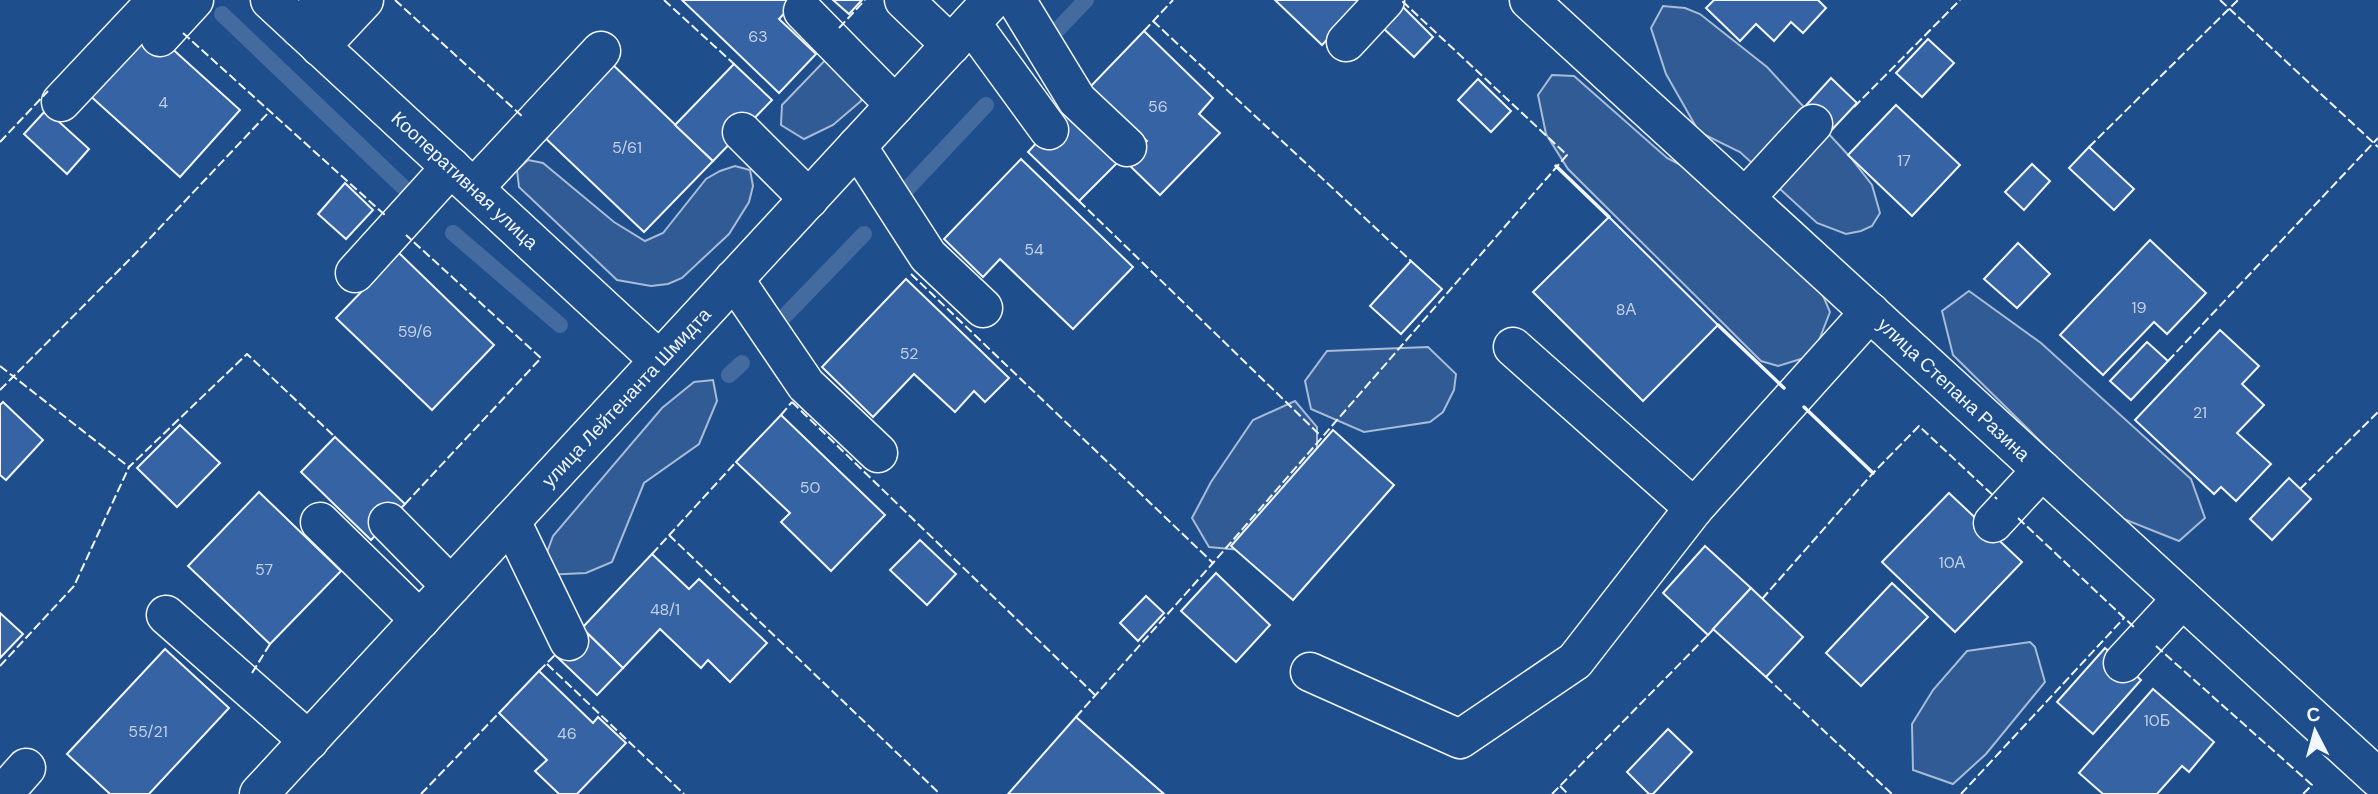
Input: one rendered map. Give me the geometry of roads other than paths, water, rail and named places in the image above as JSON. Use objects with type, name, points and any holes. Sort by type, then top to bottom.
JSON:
[{"type":"street","points":[[61,102],[157,0]]},
{"type":"street","points":[[160,37],[194,0]]},
{"type":"street","name":"Кооперативная улица","points":[[270,0],[659,360]]},
{"type":"street","points":[[310,38],[325,0]]},
{"type":"street","points":[[310,38],[363,0]]},
{"type":"street","points":[[904,0],[971,22],[1049,130]]},
{"type":"street","points":[[1016,0],[1077,100],[1126,147]]},
{"type":"street","points":[[1346,42],[1385,0]]},
{"type":"street","name":"улица Степана Разина","points":[[1529,0],[2378,778]]},
{"type":"street","points":[[803,11],[895,105]]},
{"type":"street","name":"улица Лейтенанта Шмидта","points":[[263,792],[971,22]]},
{"type":"street","points":[[355,273],[601,51]]},
{"type":"street","points":[[1745,198],[1813,124]]},
{"type":"street","points":[[742,132],[809,199]]},
{"type":"street","points":[[857,146],[928,256],[983,308]]},
{"type":"street","points":[[734,279],[806,385],[878,453]]},
{"type":"street","points":[[1310,672],[1460,738],[1575,661],[1694,508],[1870,312]]},
{"type":"street","points":[[1513,348],[1694,508]]},
{"type":"street","points":[[1993,523],[2042,470]]},
{"type":"street","points":[[511,521],[569,641]]},
{"type":"street","points":[[320,522],[420,620]]},
{"type":"street","points":[[388,522],[451,586]]},
{"type":"street","points":[[2123,663],[2182,599]]},
{"type":"street","points":[[166,615],[309,741]]},
{"type":"waterway","points":[[1042,46],[1086,0]]},
{"type":"waterway","points":[[222,14],[402,186]]},
{"type":"waterway","points":[[907,189],[986,105]]},
{"type":"waterway","points":[[453,233],[560,325]]},
{"type":"waterway","points":[[777,324],[864,234]]},
{"type":"waterway","points":[[729,375],[742,363]]}]
